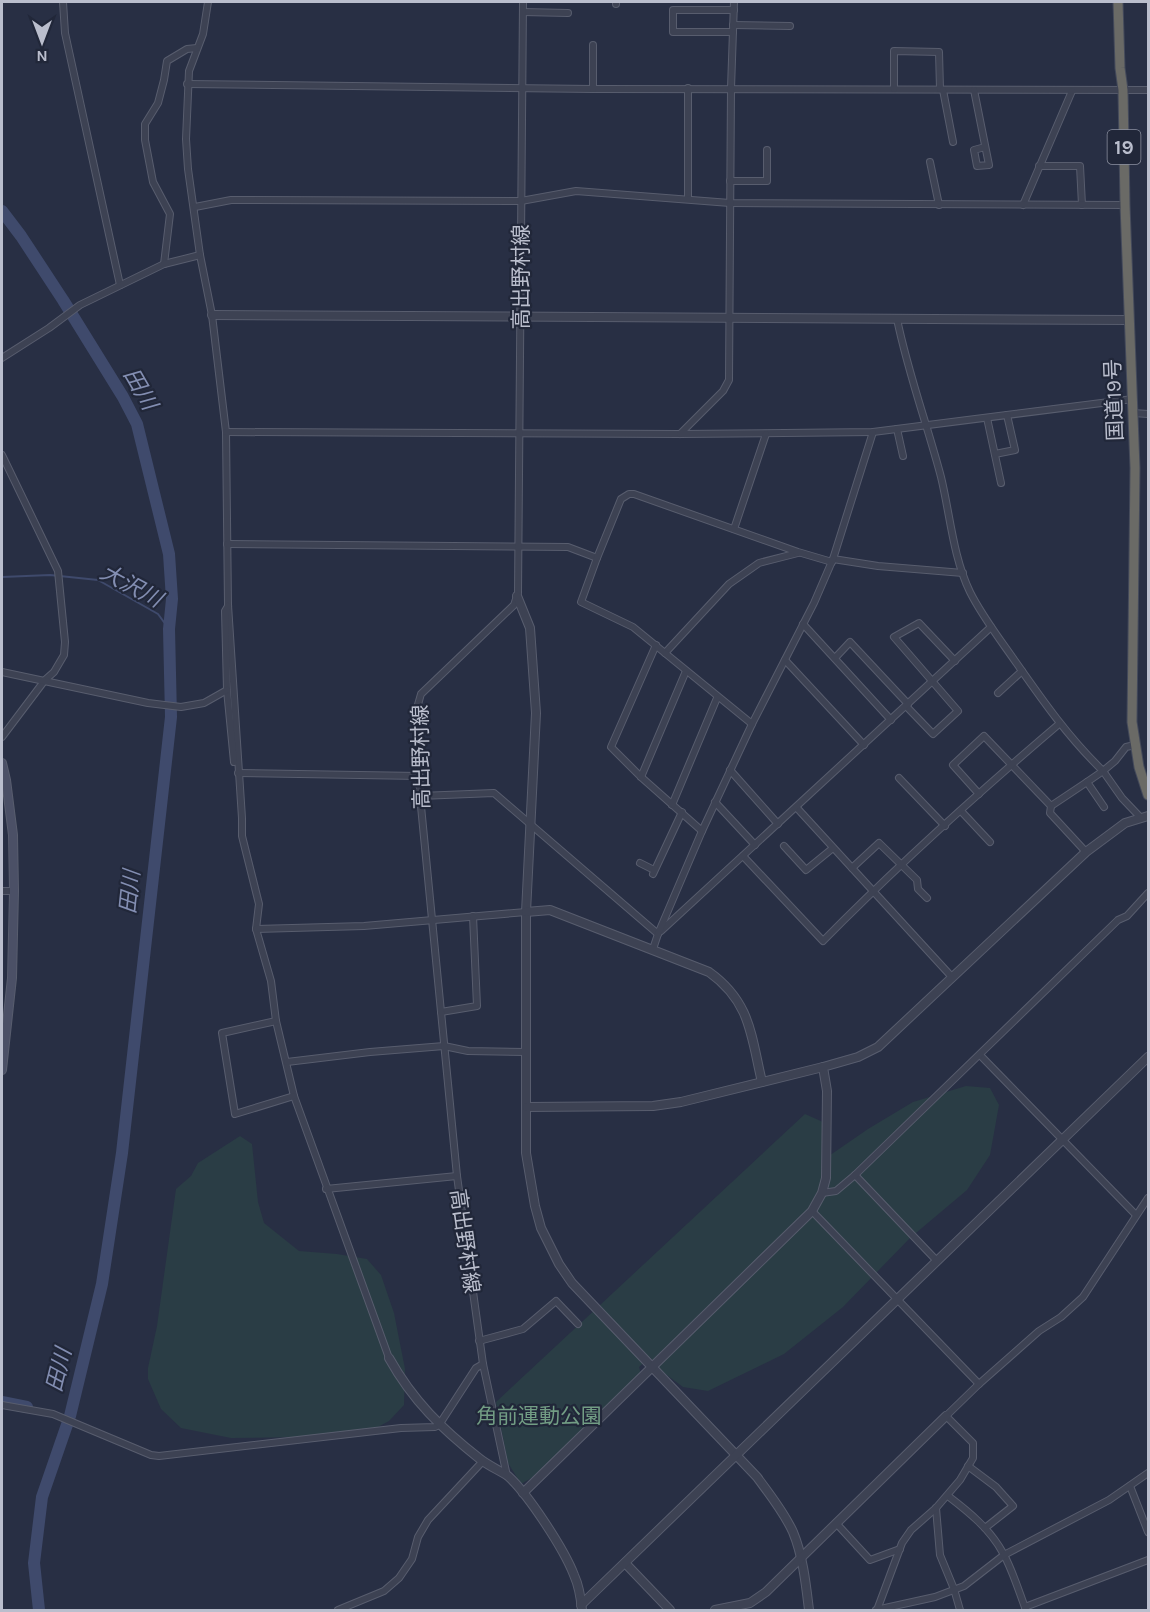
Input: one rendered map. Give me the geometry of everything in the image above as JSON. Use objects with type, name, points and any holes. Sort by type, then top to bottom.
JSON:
[{"type":"highway","name":"国道19号","points":[[1118,2],[1123,90],[1135,479],[1131,690],[1135,745],[1139,767],[1149,795]]},
{"type":"main road","points":[[2,763],[13,835],[14,891],[12,978],[2,1070]]},
{"type":"street","points":[[63,2],[65,33],[120,285]]},
{"type":"street","points":[[208,2],[203,34],[189,71],[187,84],[188,169],[200,255],[212,315],[226,432],[228,605],[242,836],[259,904],[256,929],[271,981],[276,1021],[294,1095],[326,1189],[389,1358],[410,1392],[439,1425],[483,1461],[507,1476],[524,1493],[570,1564],[576,1578],[582,1608]]},
{"type":"street","name":"高出野村線","points":[[507,1476],[479,1341],[457,1176],[420,796],[417,708],[421,694],[514,605],[517,596],[523,2]]},
{"type":"street","points":[[680,434],[723,392],[729,380],[731,88],[734,2]]},
{"type":"street","points":[[734,10],[674,10],[673,32],[790,26]]},
{"type":"street","points":[[523,12],[568,13]]},
{"type":"street","points":[[593,45],[593,89]]},
{"type":"street","points":[[164,264],[170,214],[153,182],[145,140],[145,124],[158,103],[167,62],[187,49],[197,48]]},
{"type":"street","points":[[894,89],[894,51],[939,52],[942,90],[953,142]]},
{"type":"street","points":[[187,84],[593,89],[1149,90]]},
{"type":"street","points":[[688,88],[688,200]]},
{"type":"street","points":[[974,90],[985,147]]},
{"type":"street","points":[[1023,205],[1072,91]]},
{"type":"street","points":[[730,182],[767,182],[767,150]]},
{"type":"street","points":[[930,162],[939,205]]},
{"type":"street","points":[[1039,166],[1080,166],[1082,205]]},
{"type":"street","points":[[195,207],[231,200],[520,201],[576,191],[730,203],[1125,205]]},
{"type":"street","points":[[2,358],[78,307],[120,285],[164,264],[200,255]]},
{"type":"street","points":[[212,315],[1129,320]]},
{"type":"street","points":[[897,319],[905,360],[927,426],[963,573],[970,592],[1059,724],[1103,771],[1122,798],[1145,817]]},
{"type":"street","points":[[226,432],[680,434],[873,432],[1133,399]]},
{"type":"street","points":[[1133,412],[1149,414]]},
{"type":"street","points":[[995,454],[1014,450],[1007,415]]},
{"type":"street","points":[[987,418],[1001,483]]},
{"type":"street","points":[[897,429],[903,456]]},
{"type":"street","points":[[653,949],[715,802],[833,561],[873,432]]},
{"type":"street","points":[[734,529],[766,434]]},
{"type":"street","points":[[2,455],[58,571],[65,642],[64,655],[54,672],[45,680],[2,737]]},
{"type":"street","points":[[752,724],[717,698],[633,627],[581,602],[621,499],[634,494],[798,552],[833,561],[963,573]]},
{"type":"street","points":[[227,543],[568,547],[597,558]]},
{"type":"street","points":[[665,653],[729,585],[759,563],[798,552]]},
{"type":"street","points":[[517,596],[530,628],[536,713],[526,912],[525,1052],[529,1176],[541,1228],[559,1264],[572,1283],[757,1477],[782,1512],[793,1533],[800,1558],[809,1611]]},
{"type":"street","points":[[228,605],[225,611],[227,690],[234,760],[238,773]]},
{"type":"street","points":[[835,658],[850,642],[933,734],[957,711],[894,637],[919,623],[955,661]]},
{"type":"street","points":[[803,624],[891,720]]},
{"type":"street","points":[[658,934],[992,627]]},
{"type":"street","points":[[656,645],[611,747],[702,831]]},
{"type":"street","points":[[785,660],[864,745]]},
{"type":"street","points":[[641,777],[686,671]]},
{"type":"street","points":[[998,693],[1022,671]]},
{"type":"street","points":[[2,672],[148,703],[181,707],[204,703],[227,690]]},
{"type":"street","points":[[672,805],[717,698]]},
{"type":"street","points":[[743,856],[823,941],[872,891],[1059,724]]},
{"type":"street","points":[[979,794],[953,765],[984,736],[1051,806]]},
{"type":"street","points":[[1086,852],[1050,813],[1051,806],[1103,771],[1115,761],[1125,747],[1135,745]]},
{"type":"street","points":[[730,770],[778,824]]},
{"type":"street","points":[[238,773],[419,776]]},
{"type":"street","points":[[899,778],[945,826]]},
{"type":"street","points":[[1087,782],[1104,807]]},
{"type":"street","points":[[420,796],[494,793],[658,934]]},
{"type":"street","points":[[715,802],[755,845]]},
{"type":"street","points":[[797,808],[951,976]]},
{"type":"street","points":[[962,811],[990,842]]},
{"type":"street","points":[[640,863],[653,872],[682,813]]},
{"type":"street","points":[[527,1107],[653,1106],[681,1102],[858,1057],[878,1047],[951,976],[1086,852],[1125,823],[1145,817]]},
{"type":"street","points":[[852,868],[879,843],[917,880],[918,889],[927,898]]},
{"type":"street","points":[[784,846],[806,870],[833,848]]},
{"type":"street","points":[[2,891],[14,891]]},
{"type":"street","points":[[822,1193],[836,1191],[855,1175],[1118,920],[1127,916],[1149,893]]},
{"type":"street","points":[[256,929],[364,926],[550,910],[709,972],[725,983],[747,1017],[762,1082]]},
{"type":"street","points":[[441,1012],[477,1006],[473,916]]},
{"type":"street","points":[[276,1021],[222,1032],[235,1114],[294,1095]]},
{"type":"street","points":[[287,1062],[444,1046],[468,1051],[525,1052]]},
{"type":"street","points":[[980,1054],[1136,1215]]},
{"type":"street","points":[[582,1608],[736,1455],[1149,1057]]},
{"type":"street","points":[[524,1493],[812,1211],[822,1193],[825,1178],[827,1103],[823,1067]]},
{"type":"street","points":[[855,1175],[937,1261]]},
{"type":"street","points":[[326,1189],[457,1176]]},
{"type":"street","points":[[715,1611],[750,1603],[759,1598],[979,1384],[1083,1297],[1149,1198]]},
{"type":"street","points":[[812,1211],[979,1384]]},
{"type":"street","points":[[479,1341],[524,1329],[556,1301],[578,1324]]},
{"type":"street","points":[[2,1405],[52,1414],[150,1455],[159,1456],[401,1428],[435,1427],[439,1425],[476,1368],[483,1364]]},
{"type":"street","points":[[876,1610],[902,1542],[911,1530],[948,1496],[973,1458],[973,1443],[946,1416]]},
{"type":"street","points":[[338,1611],[384,1591],[399,1578],[412,1559],[418,1537],[428,1520],[483,1461]]},
{"type":"street","points":[[968,1466],[996,1488],[1013,1506],[985,1528]]},
{"type":"street","points":[[876,1610],[935,1597],[964,1586],[1004,1555],[1109,1500],[1149,1473]]},
{"type":"street","points":[[1130,1486],[1149,1532]]},
{"type":"street","points":[[948,1496],[985,1528],[1004,1555],[1026,1609],[1149,1560]]},
{"type":"street","points":[[936,1508],[940,1555],[960,1611]]},
{"type":"street","points":[[836,1523],[870,1560],[900,1549]]},
{"type":"street","points":[[625,1563],[669,1611]]},
{"type":"green space","name":"角前運動公園","points":[[966,1086],[990,1088],[999,1105],[990,1155],[967,1190],[910,1238],[843,1307],[784,1354],[708,1391],[683,1387],[660,1370],[650,1357],[639,1367],[641,1374],[535,1476],[521,1484],[508,1463],[496,1402],[805,1114],[823,1122],[823,1160],[913,1102]]},
{"type":"green space","points":[[240,1136],[252,1144],[258,1202],[264,1223],[299,1251],[367,1259],[381,1275],[394,1313],[405,1369],[404,1405],[389,1421],[376,1428],[305,1437],[231,1438],[181,1428],[161,1409],[148,1379],[148,1368],[157,1326],[176,1189],[191,1176],[198,1163]]},
{"type":"waterway","name":"田川","points":[[2,211],[63,300],[123,397],[137,424],[169,554],[172,599],[169,629],[171,717],[122,1153],[102,1284],[70,1416],[42,1497],[34,1563],[39,1610]]},
{"type":"waterway","name":"大沢川","points":[[2,577],[50,575],[98,580],[158,614],[169,629]]},
{"type":"waterway","points":[[2,1402],[27,1407]]}]
